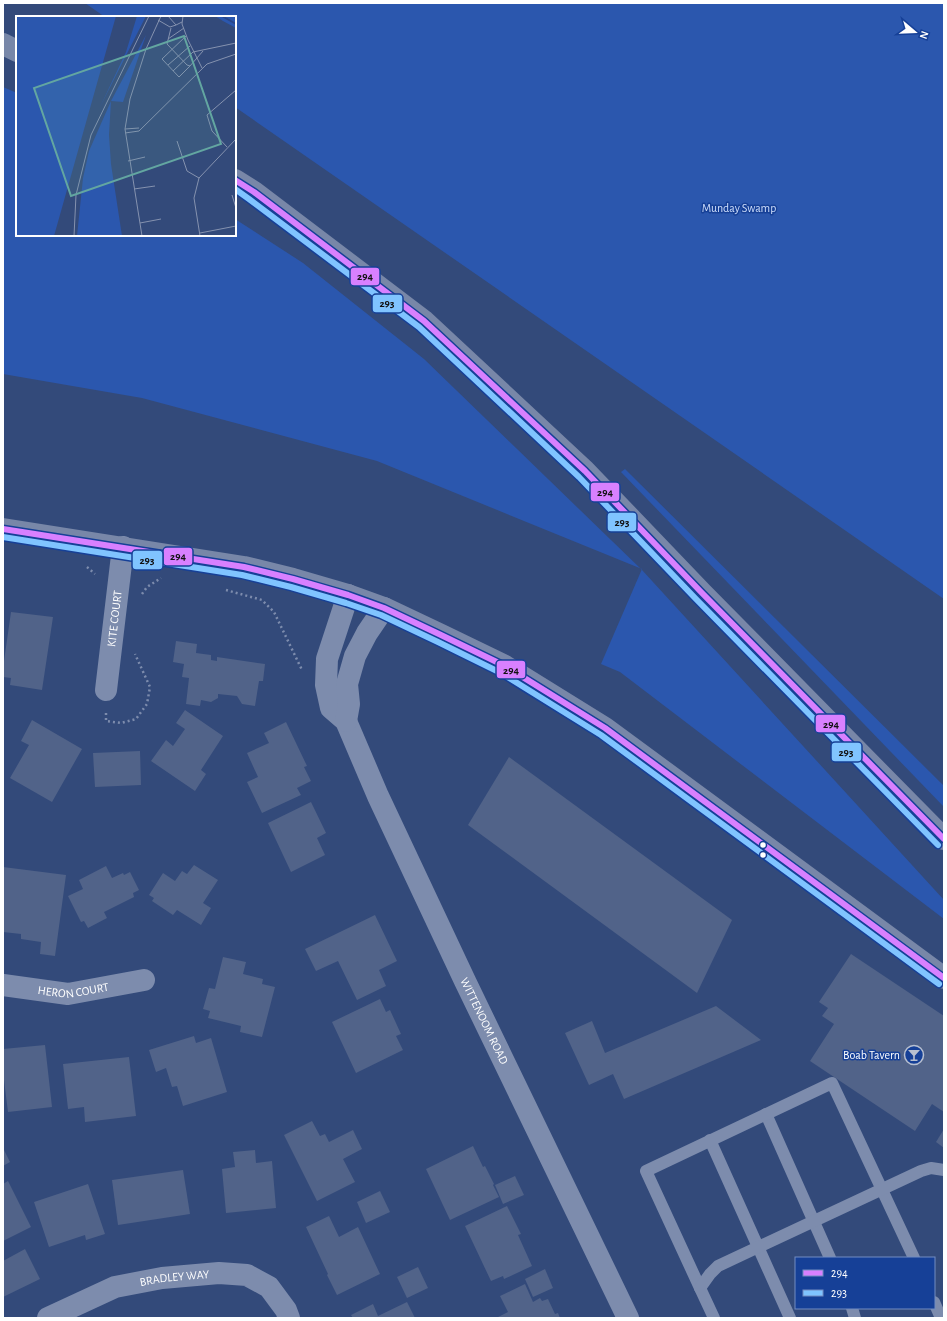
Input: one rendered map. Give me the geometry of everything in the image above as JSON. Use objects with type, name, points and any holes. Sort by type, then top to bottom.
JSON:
[{"type":"main road","points":[[3,44],[16,50]]},
{"type":"main road","points":[[236,181],[254,192],[424,321],[585,471],[702,593],[944,839]]},
{"type":"main road","points":[[3,529],[244,567],[348,595],[384,608],[505,666],[605,728],[944,978]]},
{"type":"street","name":"KITE COURT","points":[[106,690],[123,547]]},
{"type":"street","name":"WITTENOOM ROAD","points":[[348,595],[327,659],[326,685],[331,708],[346,721],[378,796],[462,974],[628,1318]]},
{"type":"street","points":[[346,721],[349,704],[347,684],[355,656],[367,633],[384,608]]},
{"type":"street","name":"HERON COURT","points":[[3,985],[68,994],[144,980]]},
{"type":"street","name":"BRADLEY WAY","points":[[48,1318],[115,1287],[162,1278],[219,1273],[246,1275],[269,1287],[286,1310],[289,1318]]},
{"type":"lane","points":[[714,1318],[646,1170],[832,1083],[914,1257]]},
{"type":"lane","points":[[766,1114],[830,1257]]},
{"type":"lane","points":[[710,1140],[790,1318]]},
{"type":"lane","points":[[700,1288],[718,1266],[921,1171],[931,1168],[939,1168],[944,1170]]},
{"type":"lane","points":[[935,1304],[941,1318]]},
{"type":"path","points":[[84,565],[94,572],[101,580],[104,588],[140,596],[147,587],[162,577]]},
{"type":"path","points":[[226,590],[262,600],[274,612],[305,676]]},
{"type":"path","points":[[106,690],[106,721],[121,723],[136,719],[147,704],[150,687],[134,649]]},
{"type":"green space","name":"Munday Swamp","points":[[85,3],[944,3],[944,599],[236,108],[236,16],[104,16]]},
{"type":"green space","points":[[3,87],[16,93],[16,236],[236,236],[236,220],[303,263],[424,359],[640,568],[377,461],[142,398],[3,374]]},
{"type":"green space","points":[[625,469],[944,786],[944,807],[621,472]]},
{"type":"green space","points":[[642,570],[944,900],[944,919],[620,672],[601,664]]},
{"type":"building","points":[[11,612],[53,617],[42,690],[10,685],[11,678],[3,677]]},
{"type":"building","points":[[176,641],[197,644],[196,653],[211,655],[211,660],[217,661],[217,657],[265,664],[263,681],[259,681],[255,706],[242,704],[237,696],[218,694],[218,698],[211,702],[201,700],[200,706],[186,704],[189,678],[182,677],[184,664],[173,662]]},
{"type":"building","points":[[185,710],[223,736],[201,770],[206,774],[195,791],[151,761],[166,740],[173,746],[185,729],[176,723]]},
{"type":"building","points":[[32,720],[82,749],[52,802],[10,778],[29,745],[21,741]]},
{"type":"building","points":[[286,722],[307,766],[304,767],[311,781],[297,788],[301,795],[262,813],[247,782],[258,777],[247,753],[269,743],[264,733]]},
{"type":"building","points":[[140,751],[141,785],[95,787],[93,753]]},
{"type":"building","points":[[509,757],[732,920],[697,993],[468,825]]},
{"type":"building","points":[[311,802],[326,833],[317,838],[325,855],[291,872],[268,823]]},
{"type":"building","points":[[194,865],[218,880],[203,903],[211,908],[201,925],[177,910],[173,915],[152,901],[154,898],[149,895],[163,873],[175,881],[182,871],[187,874]]},
{"type":"building","points":[[106,866],[112,878],[123,873],[124,875],[130,872],[139,890],[133,893],[134,897],[104,912],[107,918],[88,928],[84,921],[81,922],[68,896],[83,889],[79,880]]},
{"type":"building","points":[[3,867],[66,875],[55,956],[40,954],[41,942],[21,939],[21,934],[3,932]]},
{"type":"building","points":[[375,915],[397,961],[379,970],[386,986],[357,1000],[338,961],[316,971],[305,949]]},
{"type":"building","points":[[851,954],[944,1016],[944,1112],[932,1104],[915,1131],[810,1061],[834,1024],[822,1016],[828,1008],[819,1002]]},
{"type":"building","points":[[223,957],[246,962],[243,974],[263,979],[262,984],[275,987],[262,1037],[240,1032],[241,1026],[208,1018],[210,1011],[203,1009],[209,988],[215,989]]},
{"type":"building","points":[[380,999],[386,1012],[390,1010],[401,1034],[396,1036],[403,1050],[356,1073],[332,1022]]},
{"type":"building","points":[[716,1006],[761,1040],[624,1099],[613,1074],[589,1085],[565,1033],[592,1021],[605,1053]]},
{"type":"building","points":[[194,1036],[196,1043],[211,1038],[227,1092],[183,1106],[177,1086],[172,1087],[166,1068],[156,1072],[149,1050]]},
{"type":"building","points":[[45,1045],[52,1107],[8,1112],[3,1080],[3,1049]]},
{"type":"building","points":[[129,1057],[136,1116],[85,1122],[84,1107],[68,1109],[63,1064]]},
{"type":"building","points":[[312,1121],[320,1136],[325,1134],[329,1142],[353,1130],[362,1149],[343,1159],[355,1182],[317,1201],[284,1135]]},
{"type":"building","points":[[944,1129],[944,1148],[936,1142]]},
{"type":"building","points":[[473,1146],[483,1167],[485,1166],[499,1197],[450,1220],[426,1169]]},
{"type":"building","points":[[3,1148],[10,1162],[3,1166]]},
{"type":"building","points":[[255,1150],[256,1163],[272,1161],[276,1208],[226,1213],[222,1169],[235,1167],[233,1152]]},
{"type":"building","points":[[183,1170],[190,1214],[118,1225],[112,1180]]},
{"type":"building","points":[[515,1176],[524,1195],[503,1204],[495,1185]]},
{"type":"building","points":[[8,1181],[31,1227],[3,1241],[3,1184]]},
{"type":"building","points":[[88,1184],[105,1234],[86,1240],[85,1235],[49,1247],[34,1202]]},
{"type":"building","points":[[380,1191],[390,1212],[366,1223],[357,1202]]},
{"type":"building","points":[[507,1206],[521,1234],[518,1235],[532,1266],[504,1279],[503,1276],[491,1281],[465,1226]]},
{"type":"building","points":[[329,1216],[339,1237],[358,1227],[380,1274],[337,1295],[306,1227]]},
{"type":"building","points":[[25,1249],[40,1279],[3,1297],[3,1261]]},
{"type":"building","points":[[418,1267],[428,1288],[407,1298],[397,1277]]},
{"type":"building","points":[[545,1269],[553,1288],[533,1297],[525,1279]]},
{"type":"building","points":[[525,1284],[533,1302],[540,1298],[542,1301],[548,1299],[555,1314],[558,1313],[560,1318],[496,1318],[508,1312],[500,1296]]},
{"type":"building","points":[[407,1302],[415,1318],[353,1318],[351,1315],[373,1304],[378,1316]]},
{"type":"transit line","name":"294","points":[[236,181],[254,192],[424,321],[585,471],[702,593],[944,839]]},
{"type":"transit line","name":"293","points":[[236,190],[419,327],[579,477],[696,599],[938,845]]},
{"type":"transit line","name":"294","points":[[3,529],[244,567],[348,595],[384,608],[441,635],[505,666],[605,728],[944,978]]},
{"type":"transit line","name":"293","points":[[3,537],[242,575],[346,603],[381,615],[438,642],[501,673],[601,735],[939,984]]},
{"type":"place","name":"Boab Tavern","points":[[914,1055]]}]
